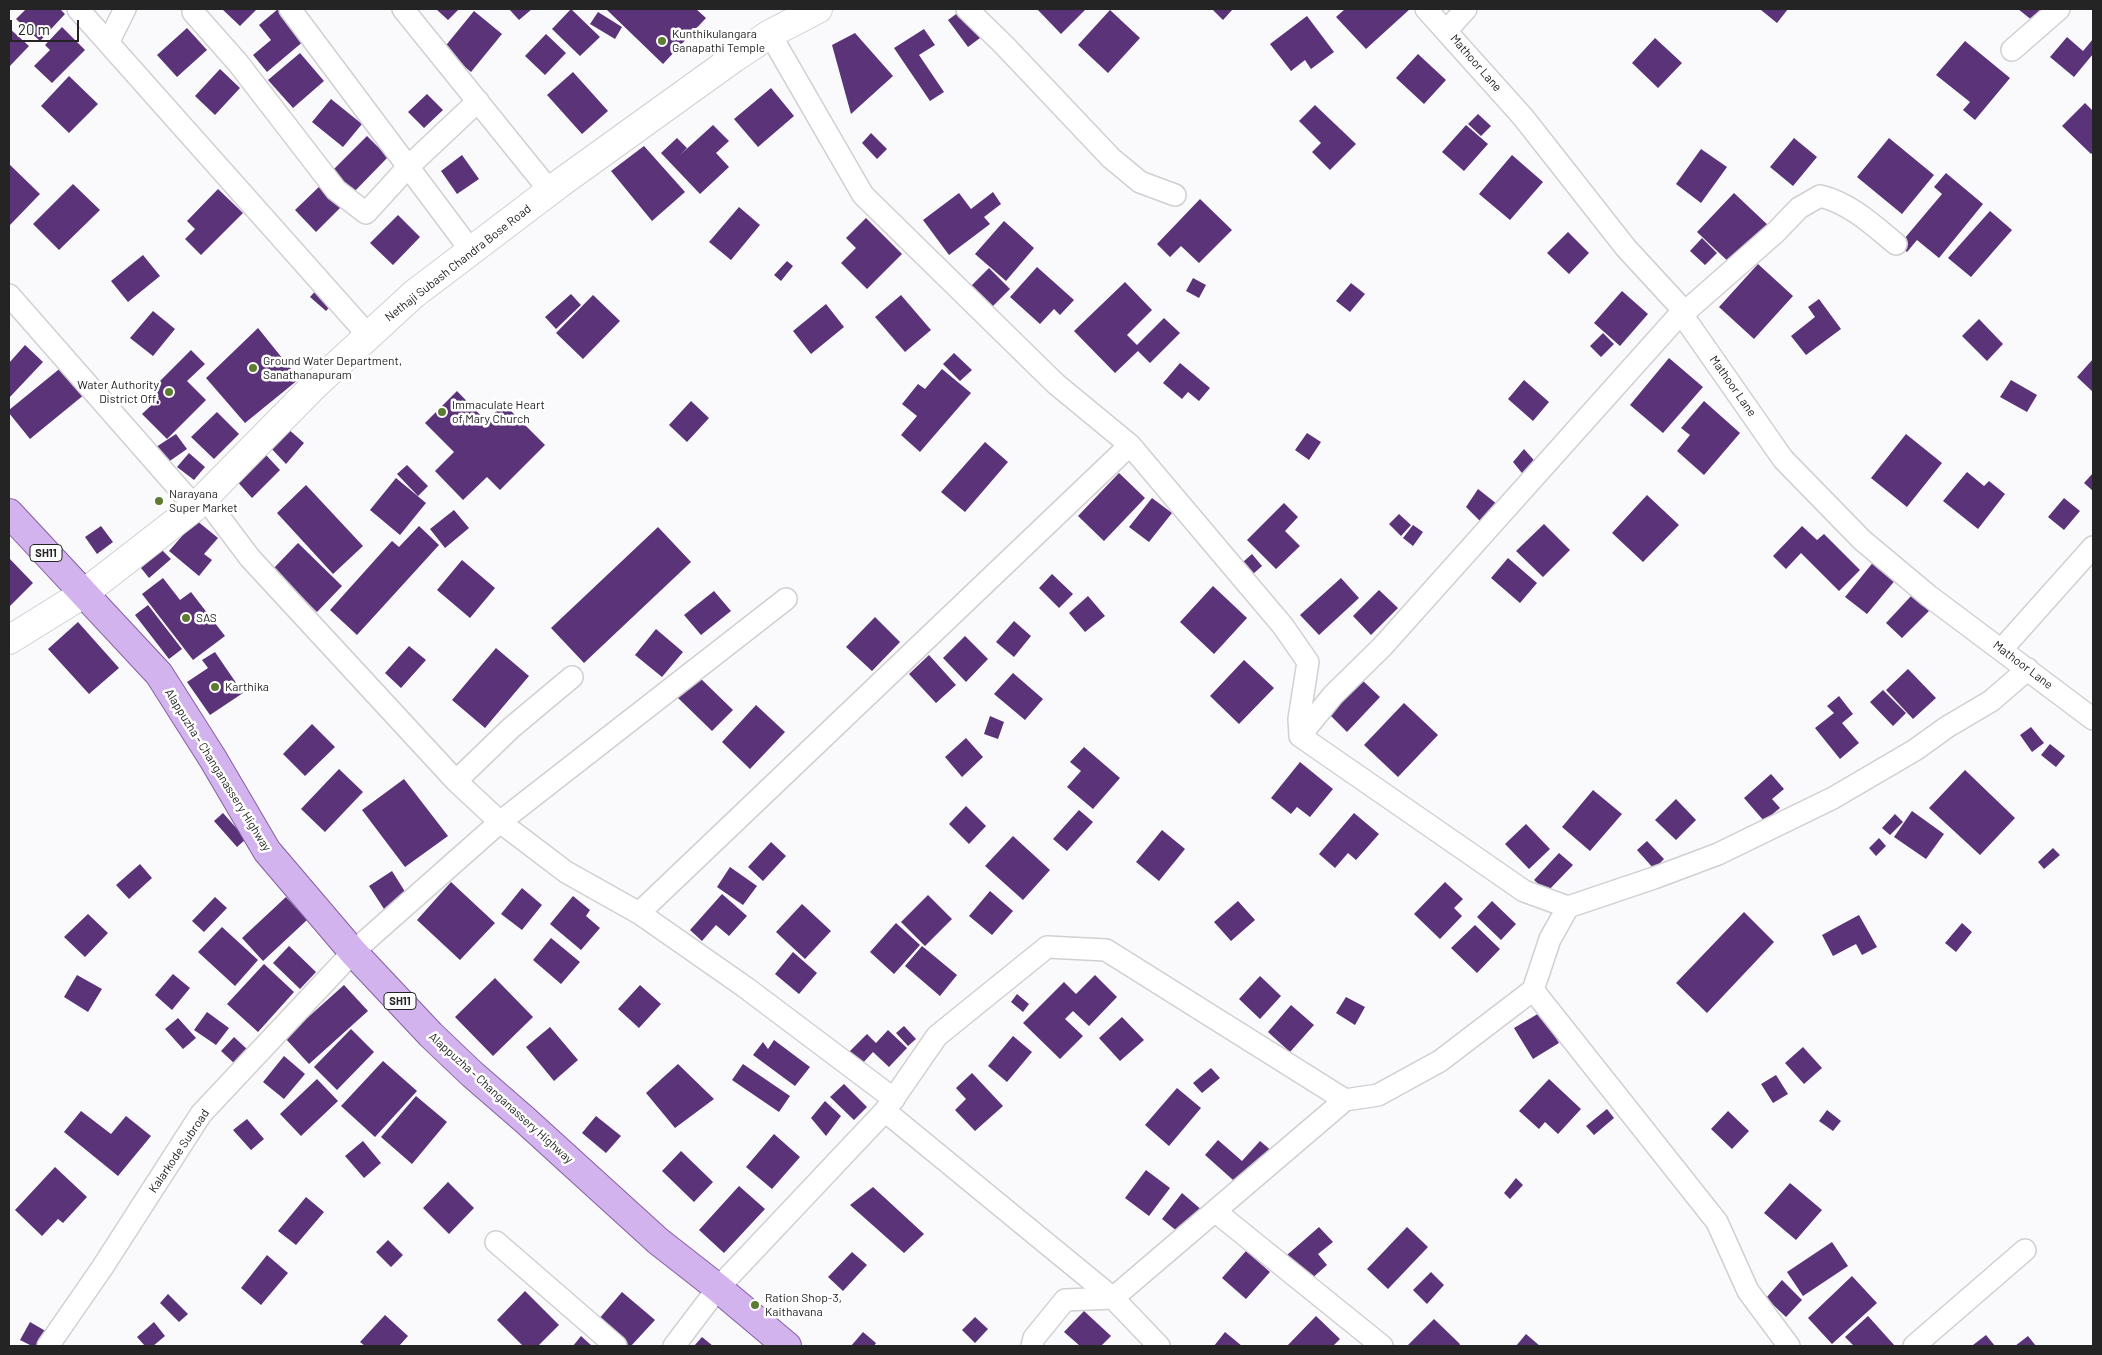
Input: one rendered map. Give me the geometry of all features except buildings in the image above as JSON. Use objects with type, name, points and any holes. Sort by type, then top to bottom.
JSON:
[{"type":"main road","name":"Nethaji Subash Chandra Bose Road","points":[[9,640],[83,594],[200,502],[368,335],[414,294],[472,252],[550,191],[734,58],[804,12]]},
{"type":"main road","name":"Alappuzha - Changanassery Highway","points":[[9,513],[159,674],[213,759],[267,851],[353,952],[472,1074],[658,1241],[787,1346]]},
{"type":"street","points":[[78,9],[368,335]]},
{"type":"street","points":[[108,43],[125,9]]},
{"type":"street","points":[[290,9],[472,252]]},
{"type":"street","points":[[403,9],[550,191]]},
{"type":"street","points":[[967,9],[1004,45],[1111,158],[1140,182],[1175,195]]},
{"type":"street","name":"Mathoor Lane","points":[[1426,9],[1447,30],[1523,118],[1626,248],[1683,312],[1783,458],[1862,540],[1929,596],[2093,719]]},
{"type":"street","points":[[1447,30],[1466,9]]},
{"type":"street","points":[[2012,50],[2060,9]]},
{"type":"street","points":[[193,12],[238,63],[336,190],[366,213],[408,167],[478,102]]},
{"type":"street","points":[[770,34],[862,195],[1056,384],[1130,444],[1283,626],[1308,662],[1299,719],[1300,736]]},
{"type":"street","points":[[1300,736],[1333,695],[1354,672],[1382,647],[1683,312],[1776,232],[1798,208],[1820,196],[1831,198],[1859,214],[1896,244]]},
{"type":"street","points":[[9,295],[456,781],[500,822],[566,872],[639,913],[745,987],[889,1105],[1113,1298],[1159,1346]]},
{"type":"street","points":[[639,913],[1130,444]]},
{"type":"street","points":[[2002,649],[2093,547]]},
{"type":"street","name":"Kalarkode Subroad","points":[[48,1346],[102,1268],[201,1114],[353,952],[500,822],[786,599]]},
{"type":"street","points":[[1300,736],[1524,891],[1568,908],[1718,854],[1834,798],[1907,755],[1947,727],[1990,701],[2028,669]]},
{"type":"street","points":[[456,781],[512,728],[572,676]]},
{"type":"street","points":[[1032,1346],[1034,1338],[1065,1300],[1113,1298],[1345,1100],[1378,1095],[1440,1061],[1533,990],[1550,939],[1568,908]]},
{"type":"street","points":[[674,1346],[718,1288],[889,1105],[937,1036],[1047,947],[1106,950],[1345,1100]]},
{"type":"street","points":[[1533,990],[1717,1222],[1748,1291],[1789,1346]]},
{"type":"street","points":[[1216,1212],[1382,1346]]},
{"type":"street","points":[[496,1242],[616,1346]]},
{"type":"street","points":[[1914,1346],[2025,1250]]},
{"type":"place","name":"Kunthikulangara Ganapathi Temple","points":[[662,41]]},
{"type":"place","name":"Ground Water Department, Sanathanapuram","points":[[253,368]]},
{"type":"place","name":"Water Authority District Off.","points":[[169,392]]},
{"type":"place","name":"Immaculate Heart of Mary Church","points":[[442,412]]},
{"type":"place","name":"Narayana Super Market","points":[[159,501]]},
{"type":"place","name":"SAS","points":[[186,618]]},
{"type":"place","name":"Karthika","points":[[215,687]]},
{"type":"place","name":"Ration Shop-3, Kaithavana","points":[[755,1305]]}]
